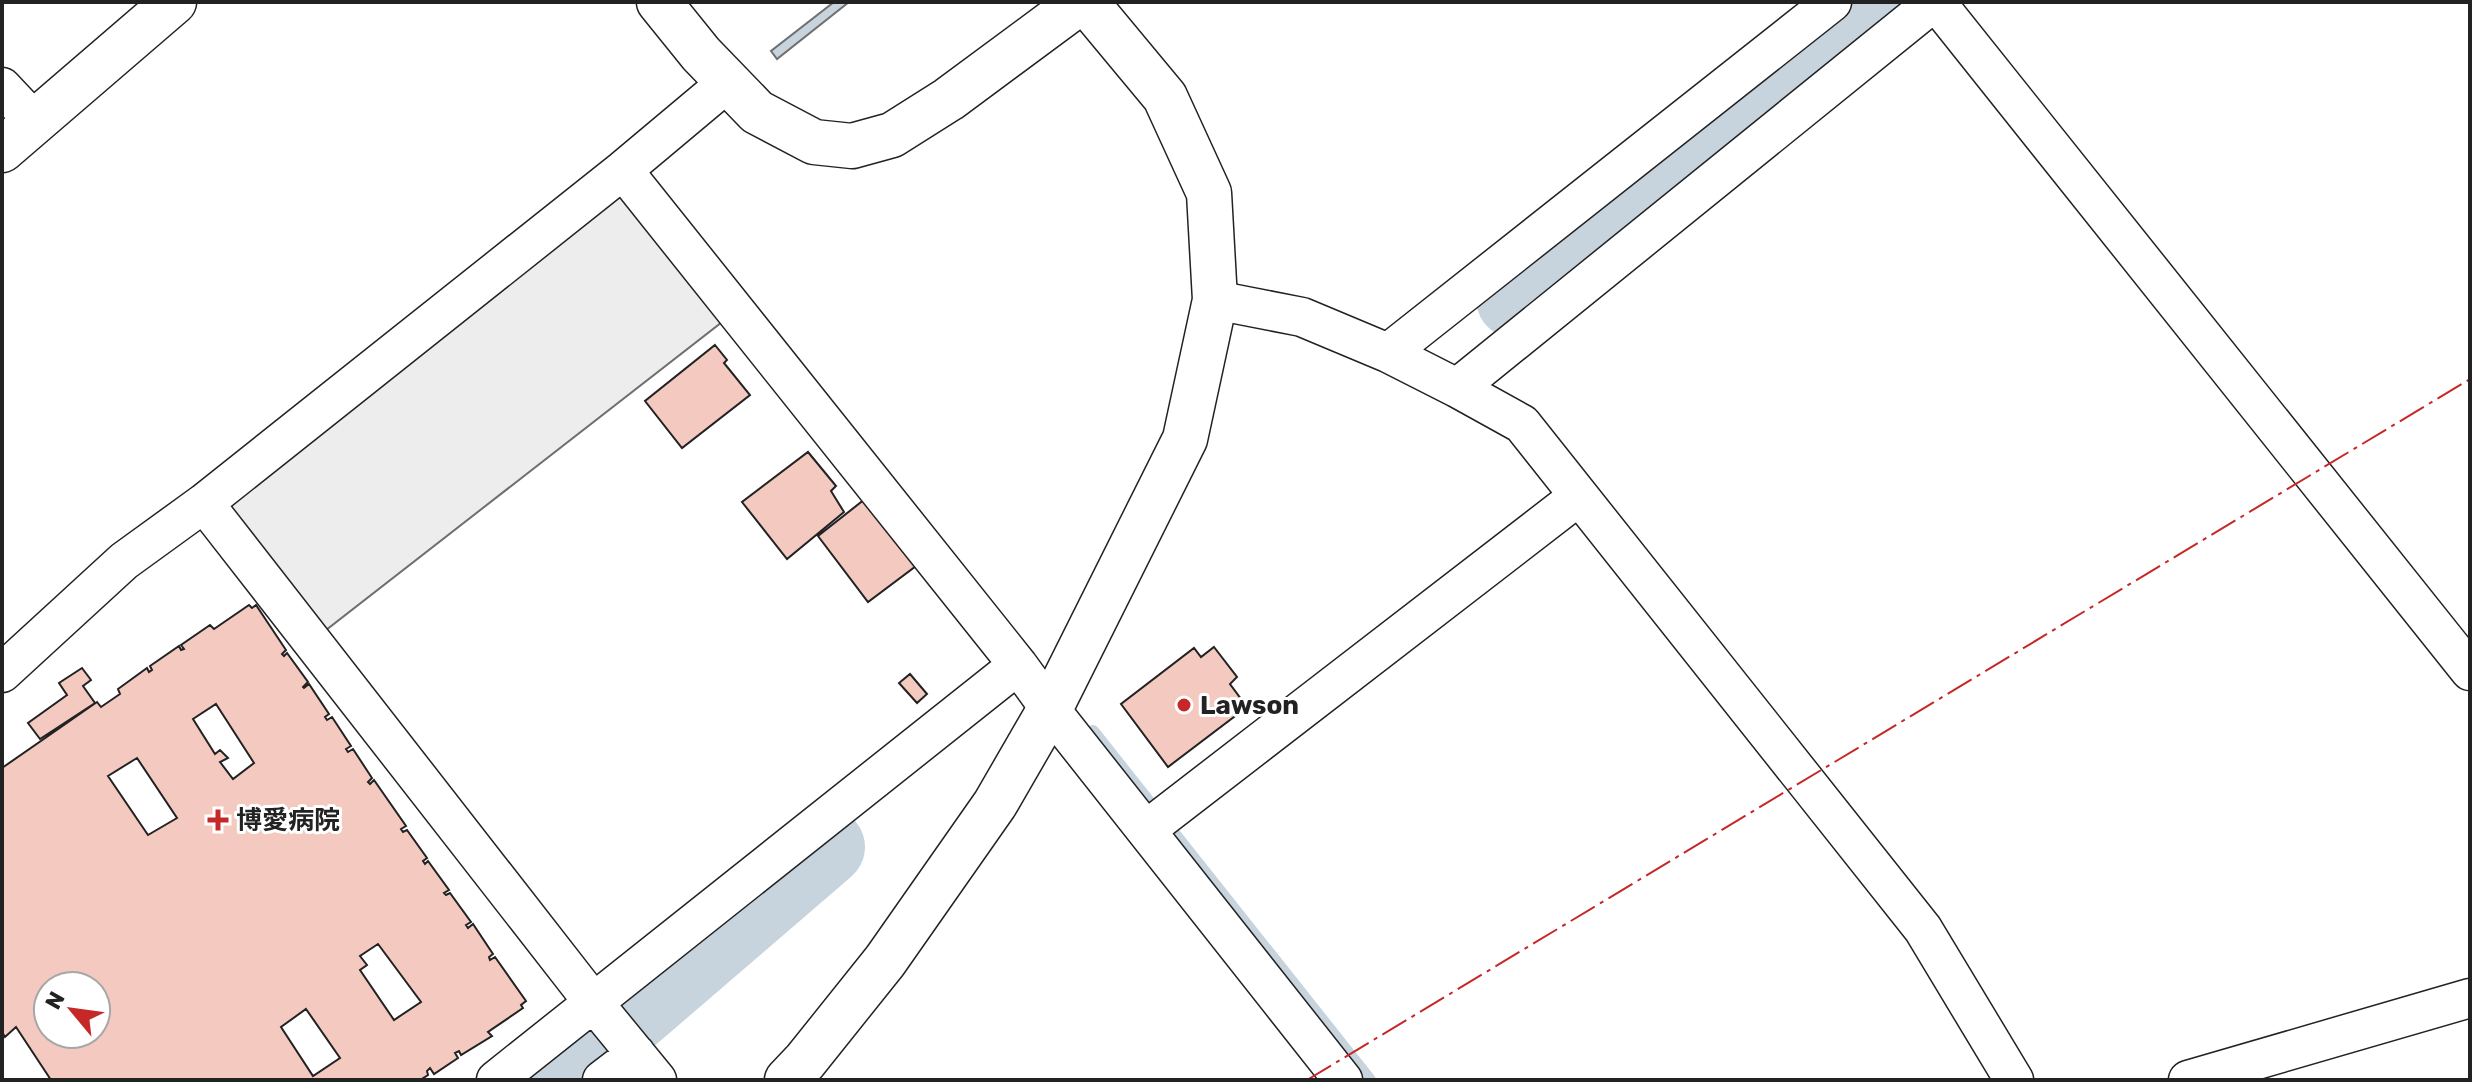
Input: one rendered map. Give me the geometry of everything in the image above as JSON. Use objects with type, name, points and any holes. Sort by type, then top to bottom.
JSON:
[{"type":"main road","points":[[2,150],[174,2]]},
{"type":"main road","points":[[659,2],[701,54],[757,112],[814,142],[852,146],[892,135],[938,106],[1083,2],[1165,97],[1209,193],[1215,300],[1185,439],[1050,709],[995,804],[885,961],[787,1080]]},
{"type":"street","points":[[1388,353],[1832,2]]},
{"type":"street","points":[[1457,388],[1935,2],[2470,671]]},
{"type":"street","points":[[2,673],[124,561],[204,503],[623,170],[728,82]]},
{"type":"street","points":[[2,87],[35,122]]},
{"type":"street","points":[[623,170],[1018,665],[1343,1080]]},
{"type":"street","points":[[1215,300],[1302,317],[1388,353],[1522,424],[1923,929],[2014,1080]]},
{"type":"street","points":[[1146,830],[1579,496]]},
{"type":"street","points":[[204,503],[641,1060],[602,1080]]},
{"type":"street","points":[[496,1080],[596,1005],[1018,665]]},
{"type":"street","points":[[2188,1080],[2470,998]]},
{"type":"shaded area","points":[[834,2],[849,2],[777,59],[771,51]]},
{"type":"shaded area","points":[[621,194],[722,322],[317,637],[219,514]]},
{"type":"building","points":[[715,345],[727,360],[724,363],[750,395],[682,448],[645,401]]},
{"type":"building","points":[[808,452],[836,486],[831,491],[844,512],[787,559],[742,502]]},
{"type":"building","points":[[865,499],[916,566],[868,602],[818,536]]},
{"type":"building","name":"博愛病院","points":[[249,605],[252,608],[256,605],[286,650],[282,654],[287,653],[308,682],[303,687],[309,684],[329,714],[325,717],[327,720],[332,717],[351,746],[346,749],[348,752],[353,749],[372,778],[368,782],[370,784],[374,780],[406,826],[401,829],[403,832],[407,830],[427,858],[423,861],[425,864],[428,861],[449,890],[444,893],[450,893],[471,922],[466,925],[468,928],[473,924],[493,954],[490,960],[495,957],[526,1001],[521,1005],[523,1008],[488,1032],[492,1036],[461,1055],[459,1051],[455,1053],[458,1058],[434,1074],[430,1068],[428,1075],[420,1080],[51,1080],[16,1027],[5,1037],[2,1032],[2,768],[97,702],[101,707],[120,694],[118,689],[147,668],[149,672],[152,670],[150,666],[179,646],[181,650],[184,649],[181,645],[210,625],[214,629]],"holes":[[[216,704],[254,763],[233,779],[220,762],[228,758],[220,750],[215,754],[193,719]],[[137,758],[177,818],[148,835],[108,776]],[[378,944],[421,1002],[394,1020],[360,970],[367,965],[360,956]],[[306,1009],[340,1058],[313,1076],[281,1027]]]},
{"type":"building","name":"Lawson","points":[[1214,647],[1237,677],[1230,684],[1247,707],[1168,767],[1121,704],[1194,648],[1201,657]]},
{"type":"building","points":[[82,668],[91,680],[83,686],[95,703],[40,739],[28,723],[67,695],[59,683]]},
{"type":"building","points":[[910,674],[927,694],[917,703],[899,683]]},
{"type":"waterway","points":[[1515,299],[1892,2]]},
{"type":"waterway","points":[[1093,731],[1370,1080]]},
{"type":"waterway","points":[[555,1080],[826,847]]},
{"type":"power","points":[[1307,1080],[2470,379]]},
{"type":"place","name":"Lawson","points":[[1184,705]]},
{"type":"place","name":"博愛病院","points":[[218,820]]}]
